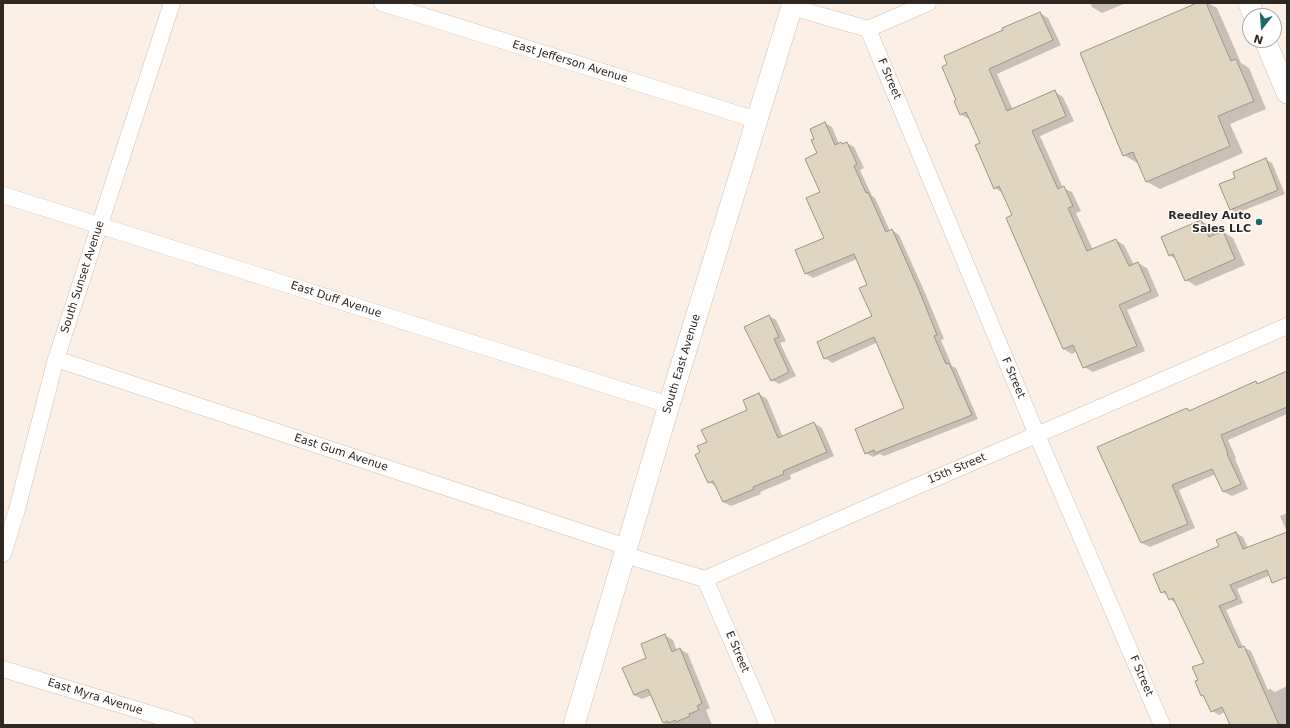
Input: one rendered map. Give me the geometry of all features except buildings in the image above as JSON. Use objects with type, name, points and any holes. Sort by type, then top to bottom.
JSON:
[{"type":"street","name":"South Sunset Avenue","points":[[3,554],[9,511],[56,359],[172,3]]},
{"type":"street","name":"East Jefferson Avenue","points":[[382,3],[757,120]]},
{"type":"street","points":[[793,5],[868,29],[928,3]]},
{"type":"street","name":"South East Avenue","points":[[574,725],[669,405],[793,5]]},
{"type":"street","name":"F Street","points":[[868,29],[1037,435],[1162,725]]},
{"type":"street","points":[[1268,48],[1287,93]]},
{"type":"street","name":"East Duff Avenue","points":[[3,195],[669,405]]},
{"type":"street","name":"15th Street","points":[[705,579],[1287,326]]},
{"type":"street","name":"East Gum Avenue","points":[[56,359],[626,551]]},
{"type":"street","points":[[626,551],[705,579]]},
{"type":"street","name":"E Street","points":[[705,579],[768,725]]},
{"type":"street","name":"East Myra Avenue","points":[[3,669],[187,725]]},
{"type":"place","name":"Reedley Auto Sales LLC","points":[[1259,222]]}]
